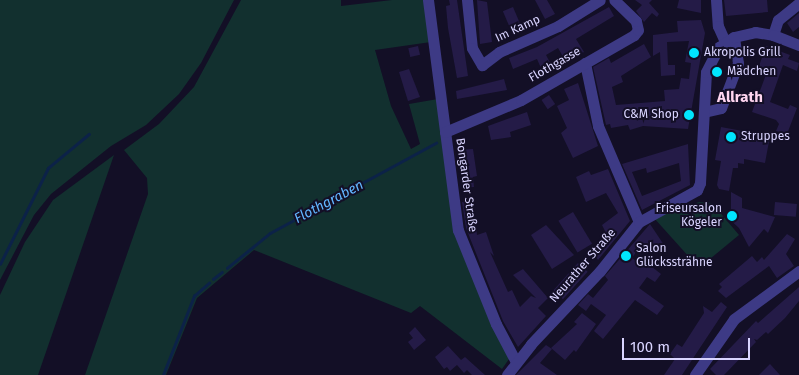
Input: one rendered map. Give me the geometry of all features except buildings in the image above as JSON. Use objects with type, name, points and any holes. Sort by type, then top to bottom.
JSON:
[{"type":"street","name":"Bongarder Straße","points":[[428,0],[459,235],[516,362]]},
{"type":"street","name":"Im Kamp","points":[[467,0],[472,48],[482,65],[499,52],[558,26],[600,0]]},
{"type":"street","name":"Flothgasse","points":[[444,132],[521,100],[637,32],[636,22],[614,0]]},
{"type":"street","points":[[716,0],[718,26],[729,39],[738,63],[721,108],[704,112],[707,67],[713,53],[729,39],[750,32],[773,35],[799,46]]},
{"type":"street","points":[[773,35],[780,18],[799,4]]},
{"type":"street","points":[[586,63],[597,123],[639,222]]},
{"type":"street","name":"Neurather Straße","points":[[507,375],[516,362],[596,275],[639,222],[695,192],[700,183],[704,112]]},
{"type":"street","points":[[695,375],[729,325],[799,271]]},
{"type":"green space","points":[[0,0],[234,0],[201,63],[179,94],[146,125],[111,146],[51,194],[34,215],[0,280]]},
{"type":"green space","points":[[241,0],[341,0],[341,6],[392,0],[426,0],[431,42],[375,50],[391,106],[411,149],[420,144],[409,104],[438,99],[457,238],[509,359],[502,369],[420,306],[411,313],[254,250],[197,298],[166,375],[85,375],[148,194],[147,178],[124,150],[159,124],[194,87]]},
{"type":"green space","points":[[114,155],[38,375],[0,375],[0,295],[25,242],[53,200]]},
{"type":"green space","points":[[699,202],[712,203],[739,235],[699,268],[654,218]]},
{"type":"waterway","points":[[0,264],[48,168],[89,134]]},
{"type":"waterway","name":"Flothgraben","points":[[227,268],[270,233],[436,143]]},
{"type":"waterway","name":"Flothgraben","points":[[213,279],[222,272]]},
{"type":"waterway","name":"Flothgraben","points":[[163,375],[194,296],[209,283]]},
{"type":"place","name":"Akropolis Grill","points":[[694,53]]},
{"type":"place","name":"Mädchen","points":[[717,72]]},
{"type":"place","name":"C&M Shop","points":[[689,115]]},
{"type":"place","name":"Struppes","points":[[731,137]]},
{"type":"place","name":"Friseursalon Kögeler","points":[[732,216]]},
{"type":"place","name":"Salon Glückssträhne","points":[[626,256]]},
{"type":"district","name":"Allrath","points":[[740,98]]}]
